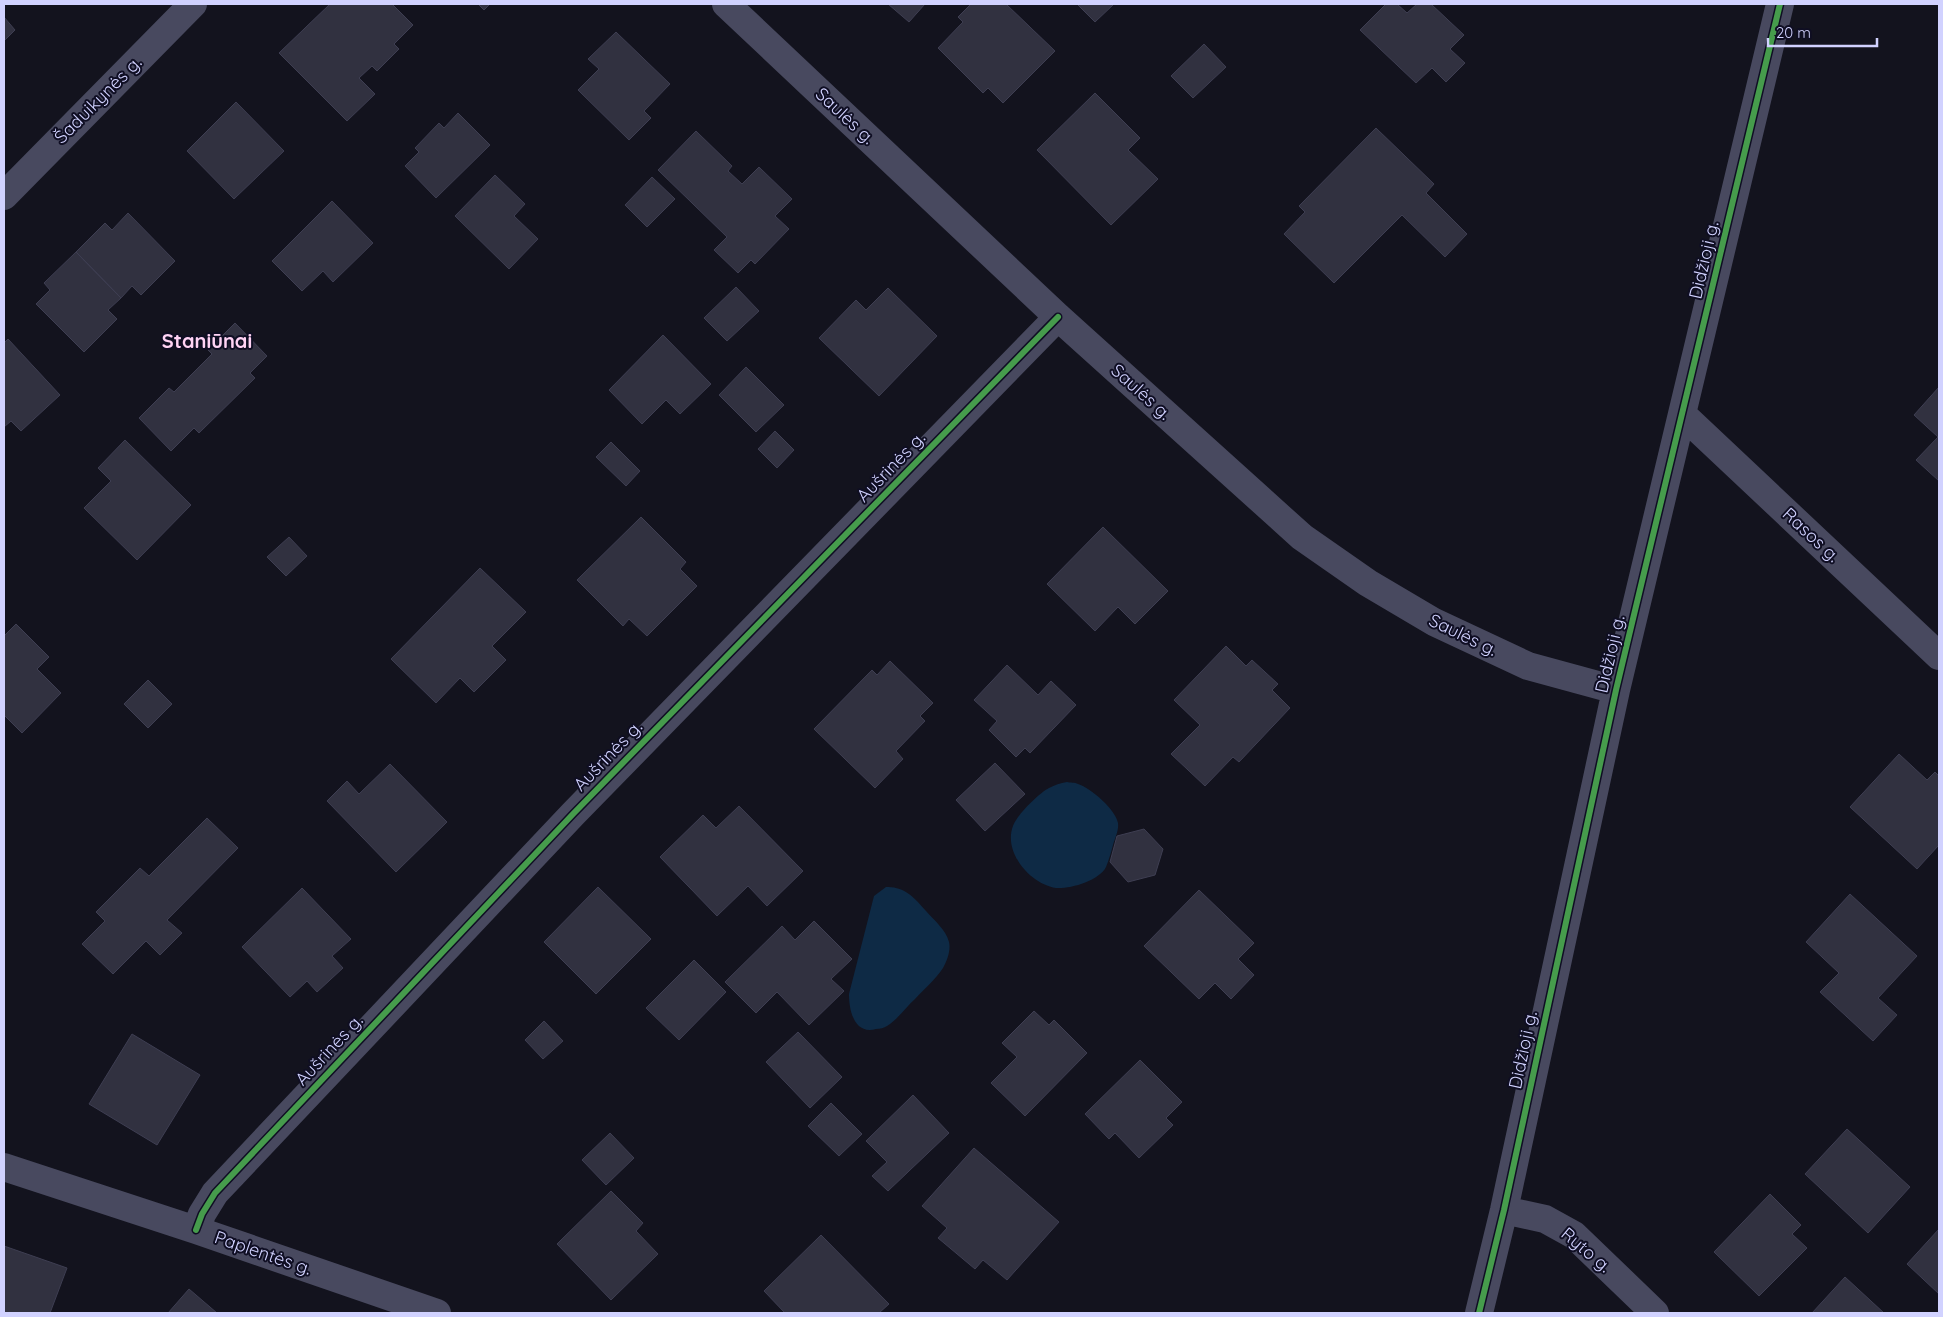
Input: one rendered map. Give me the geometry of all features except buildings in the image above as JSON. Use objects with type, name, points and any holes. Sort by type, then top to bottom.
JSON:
[{"type":"street","name":"Šaduikynės g.","points":[[4,196],[193,4]]},
{"type":"street","name":"Saulės g.","points":[[726,4],[1058,317],[1302,537],[1368,583],[1434,622],[1528,666],[1616,690]]},
{"type":"street","name":"Didžioji g.","points":[[1480,1313],[1616,690],[1780,4]]},
{"type":"street","name":"Aušrinės g.","points":[[196,1230],[202,1214],[215,1193],[559,828],[1058,317]]},
{"type":"street","name":"Rasos g.","points":[[1683,415],[1939,656]]},
{"type":"street","name":"Paplentės g.","points":[[4,1166],[437,1313]]},
{"type":"street","name":"Ryto g.","points":[[1504,1210],[1545,1219],[1574,1235],[1656,1313]]},
{"type":"water","points":[[1067,782],[1083,786],[1102,800],[1113,812],[1118,828],[1108,862],[1102,872],[1084,883],[1056,888],[1037,880],[1021,865],[1015,856],[1011,836],[1015,822],[1034,800],[1049,788]]},
{"type":"water","points":[[886,887],[904,891],[918,902],[943,929],[949,942],[949,948],[943,968],[898,1017],[885,1027],[869,1030],[862,1028],[854,1020],[849,994],[874,896]]},
{"type":"cycle path","points":[[1479,1313],[1504,1210],[1616,690],[1780,4]]},
{"type":"cycle path","points":[[196,1230],[202,1214],[215,1193],[573,814],[1058,317]]},
{"type":"district","name":"Staniūnai","points":[[207,341]]}]
